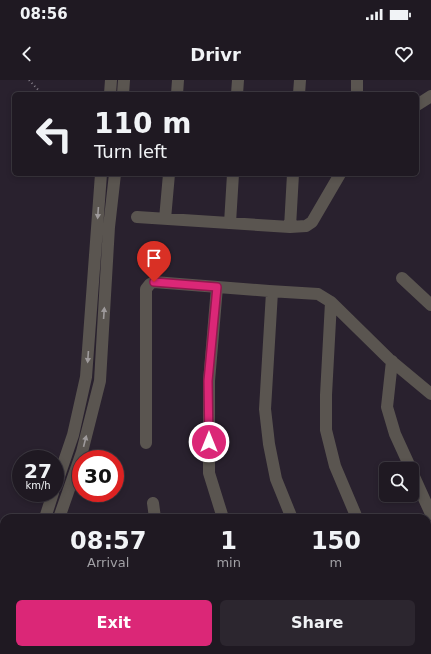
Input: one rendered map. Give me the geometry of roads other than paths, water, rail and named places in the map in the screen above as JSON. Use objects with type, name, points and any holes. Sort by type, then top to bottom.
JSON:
[{"type":"street","points":[[110,92],[111,80]]},
{"type":"street","points":[[123,92],[124,80]]},
{"type":"street","points":[[176,92],[178,80]]},
{"type":"street","points":[[237,92],[238,80]]},
{"type":"street","points":[[299,92],[300,80]]},
{"type":"street","points":[[357,80],[357,92]]},
{"type":"street","points":[[419,104],[431,96]]},
{"type":"street","points":[[64,462],[73,435],[86,377],[101,176]]},
{"type":"street","points":[[60,514],[82,452],[100,381],[109,227],[114,176]]},
{"type":"street","points":[[166,219],[169,176]]},
{"type":"street","points":[[230,223],[233,176]]},
{"type":"street","points":[[290,227],[293,176]]},
{"type":"street","points":[[137,217],[290,227],[306,226],[312,222],[339,176]]},
{"type":"street","points":[[402,278],[431,305]]},
{"type":"street","points":[[146,442],[146,289],[154,282],[272,292],[318,294],[332,302],[392,361],[431,394]]},
{"type":"street","points":[[217,287],[208,381],[209,473],[222,514]]},
{"type":"street","points":[[272,292],[265,409],[269,444],[276,479],[290,514]]},
{"type":"street","points":[[332,302],[326,394],[326,430],[335,466],[355,514]]},
{"type":"street","points":[[392,361],[387,407],[395,434],[408,462]]},
{"type":"street","points":[[419,487],[431,514]]},
{"type":"street","points":[[46,514],[50,502]]},
{"type":"street","points":[[153,503],[154,514]]}]
